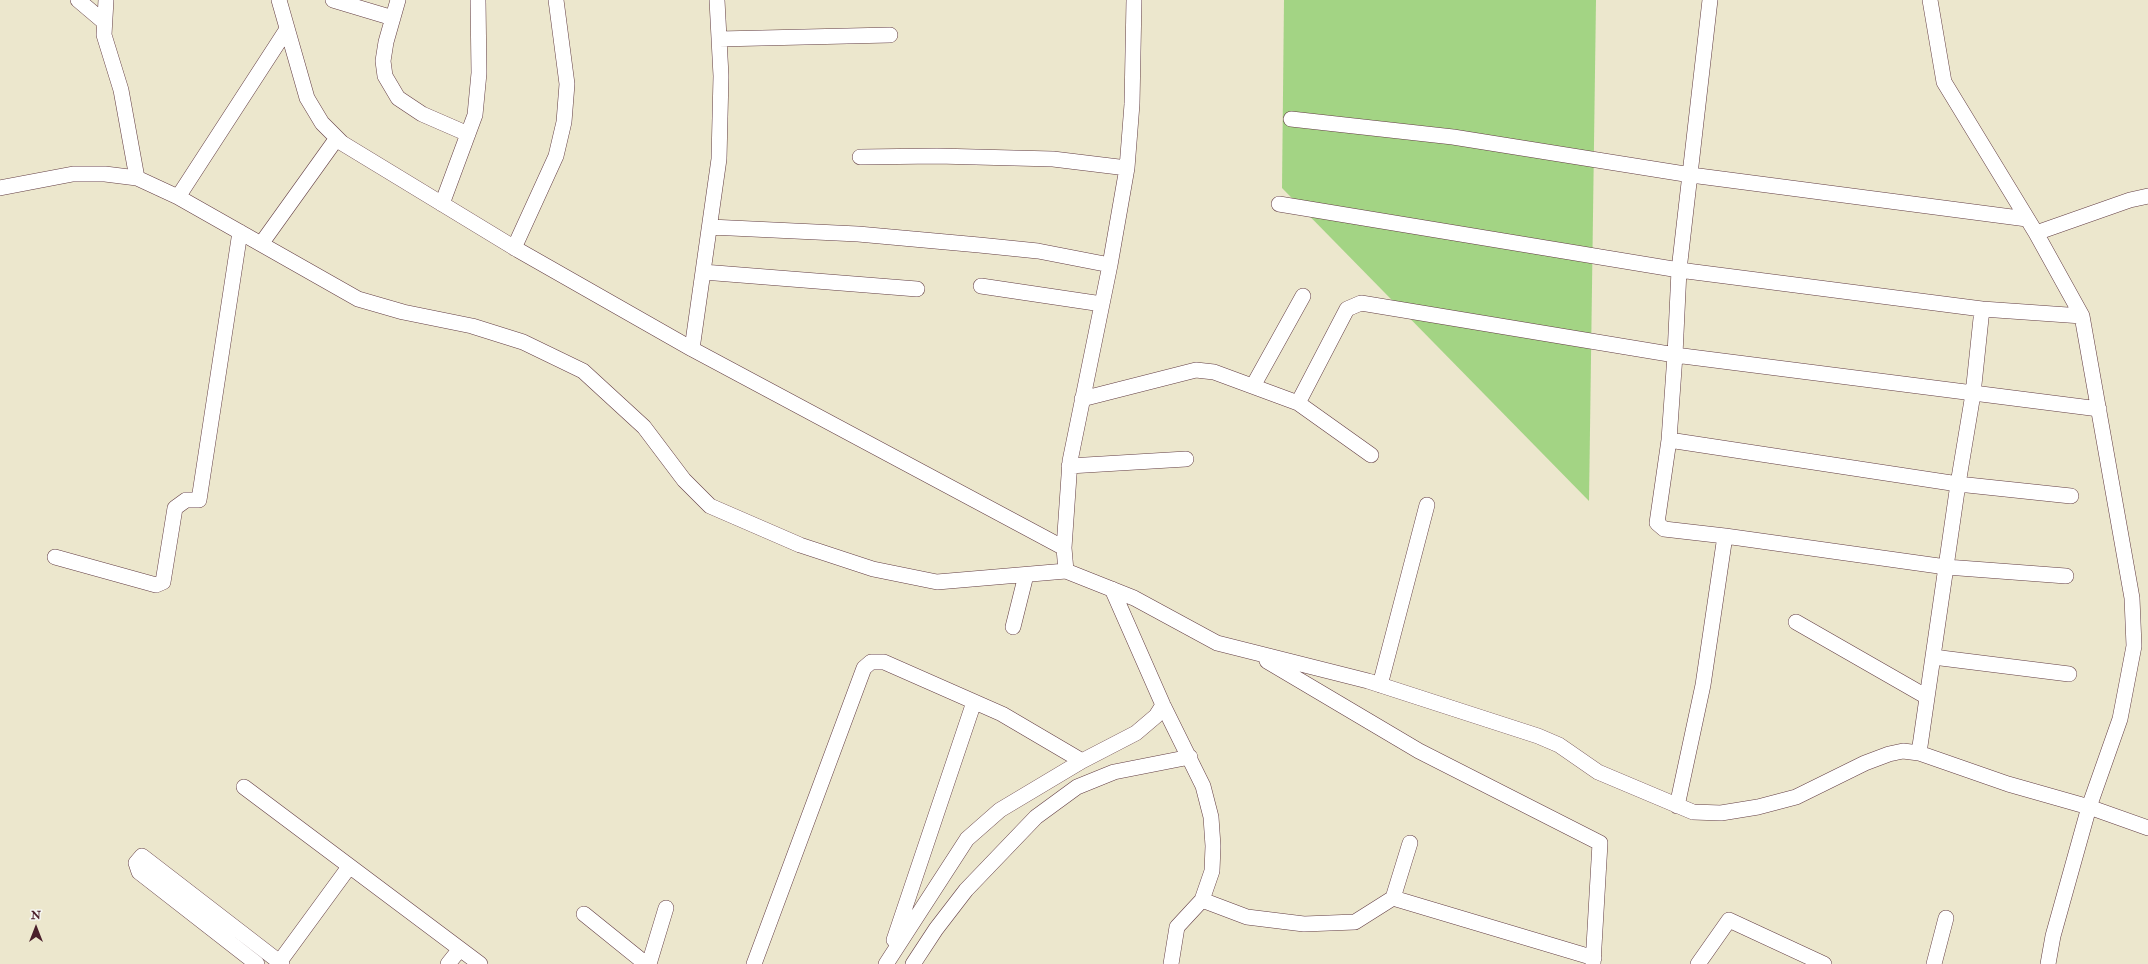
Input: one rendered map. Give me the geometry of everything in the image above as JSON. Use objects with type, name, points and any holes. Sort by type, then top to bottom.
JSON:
[{"type":"street","points":[[78,0],[104,22]]},
{"type":"street","points":[[106,0],[104,35],[121,90],[137,178]]},
{"type":"street","points":[[279,0],[307,98],[322,123],[337,138],[514,248],[692,349],[1064,548]]},
{"type":"street","points":[[333,0],[393,18]]},
{"type":"street","points":[[398,0],[382,61],[385,76],[398,98],[422,114],[468,134]]},
{"type":"street","points":[[442,204],[475,115],[478,73],[478,0]]},
{"type":"street","points":[[514,248],[556,156],[564,122],[567,84],[556,0]]},
{"type":"street","points":[[692,349],[719,159],[721,76],[716,0]]},
{"type":"street","points":[[1066,571],[1064,548],[1069,466],[1110,265],[1127,168],[1132,104],[1134,0]]},
{"type":"street","points":[[1710,0],[1679,270],[1675,355],[1668,440],[1658,523],[1664,529],[1946,566],[2066,576]]},
{"type":"street","points":[[1930,0],[1944,82],[2036,233],[2082,316],[2132,598],[2134,646],[2120,719],[2089,807],[2053,936],[2048,964]]},
{"type":"street","points":[[178,197],[287,29]]},
{"type":"street","points":[[719,39],[890,35]]},
{"type":"street","points":[[1291,118],[1452,137],[1691,175],[2027,219]]},
{"type":"street","points":[[261,244],[337,138]]},
{"type":"street","points":[[860,157],[937,156],[1053,159],[1127,168]]},
{"type":"street","points":[[0,188],[73,174],[105,174],[137,178],[178,197],[358,299],[403,312],[472,326],[523,342],[583,371],[644,427],[684,480],[710,506],[800,545],[873,569],[937,582],[1066,571],[1134,598],[1218,643],[1380,685],[1538,736],[1559,745],[1598,772],[1693,812],[1721,813],[1758,807],[1796,797],[1889,754],[1903,751],[1919,753],[2008,784],[2089,807],[2148,828]]},
{"type":"street","points":[[2036,233],[2130,200],[2148,196]]},
{"type":"street","points":[[1279,204],[1679,270],[1982,309],[2082,316]]},
{"type":"street","points":[[710,227],[858,234],[979,245],[1038,251],[1110,265]]},
{"type":"street","points":[[55,558],[156,584],[164,582],[175,508],[186,500],[199,500],[240,232]]},
{"type":"street","points":[[703,272],[917,289]]},
{"type":"street","points":[[981,286],[1102,304]]},
{"type":"street","points":[[1253,386],[1303,296]]},
{"type":"street","points":[[1298,402],[1347,309],[1360,302],[1675,355],[2099,409]]},
{"type":"street","points":[[1919,753],[1958,484],[1973,394],[1982,309]]},
{"type":"street","points":[[1082,399],[1196,370],[1214,372],[1298,402],[1371,455]]},
{"type":"street","points":[[1668,440],[1958,484],[2071,496]]},
{"type":"street","points":[[1069,466],[1186,459]]},
{"type":"street","points":[[1380,685],[1427,505]]},
{"type":"street","points":[[1677,806],[1703,685],[1724,536]]},
{"type":"street","points":[[1013,626],[1026,575]]},
{"type":"street","points":[[1112,589],[1163,705],[1203,786],[1211,817],[1214,846],[1212,871],[1202,900],[1177,927],[1171,964]]},
{"type":"street","points":[[1796,622],[1927,697]]},
{"type":"street","points":[[1252,652],[1419,751],[1600,843],[1594,961],[1393,898]]},
{"type":"street","points":[[1933,657],[2069,674]]},
{"type":"street","points":[[754,964],[864,668],[871,662],[884,662],[1002,714],[1082,761]]},
{"type":"street","points":[[886,962],[974,702]]},
{"type":"street","points":[[886,962],[967,839],[1000,810],[1082,761],[1136,733],[1156,716],[1163,705]]},
{"type":"street","points":[[913,964],[936,929],[966,890],[1036,817],[1077,787],[1114,772],[1190,757]]},
{"type":"street","points":[[244,787],[480,964]]},
{"type":"street","points":[[1202,900],[1247,917],[1304,924],[1355,922],[1393,898],[1410,843]]},
{"type":"street","points":[[256,964],[139,872],[136,864],[142,856],[280,963],[349,867]]},
{"type":"street","points":[[584,914],[647,964],[666,908]]},
{"type":"street","points":[[1934,964],[1946,918]]},
{"type":"street","points":[[1698,964],[1729,920],[1824,964]]},
{"type":"street","points":[[448,964],[460,949]]},
{"type":"green space","points":[[1284,0],[1596,0],[1589,501],[1282,188]]}]
